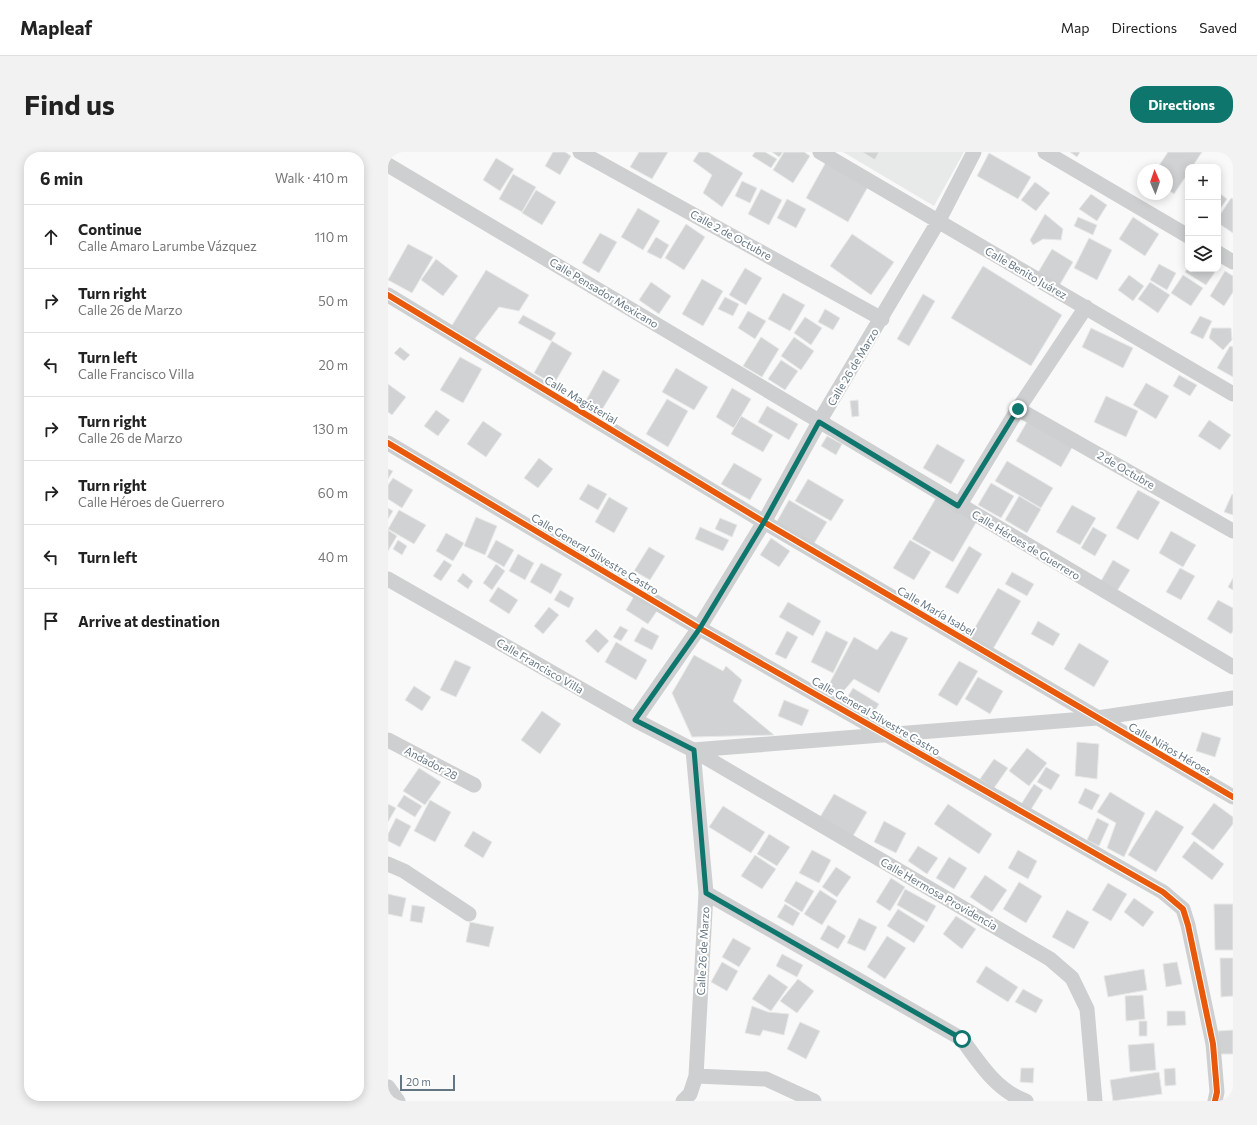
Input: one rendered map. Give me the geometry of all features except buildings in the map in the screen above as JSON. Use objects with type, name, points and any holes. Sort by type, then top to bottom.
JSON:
[{"type":"street","name":"Calle 2 de Octubre","points":[[580,152],[882,319]]},
{"type":"street","name":"Calle Benito Juárez","points":[[820,152],[1233,394]]},
{"type":"street","name":"Calle 26 de Marzo","points":[[635,720],[700,628],[764,522],[819,422],[882,319],[938,222],[974,152]]},
{"type":"street","points":[[1045,152],[1185,234]]},
{"type":"street","name":"Calle Pensador Mexicano","points":[[388,165],[819,422]]},
{"type":"street","points":[[1221,256],[1233,262]]},
{"type":"street","name":"Calle Magisterial","points":[[388,295],[764,522]]},
{"type":"street","points":[[958,506],[1018,409],[1086,307]]},
{"type":"street","name":"2 de Octubre","points":[[1018,409],[1233,531]]},
{"type":"street","name":"Calle Héroes de Guerrero","points":[[819,422],[958,506],[1233,667]]},
{"type":"street","name":"Calle General Silvestre Castro","points":[[388,443],[700,628],[1163,892],[1183,909],[1188,925],[1213,1044],[1217,1092],[1215,1101]]},
{"type":"street","name":"Calle María Isabel","points":[[764,522],[1098,718]]},
{"type":"street","name":"Calle Francisco Villa","points":[[388,579],[635,720],[694,750]]},
{"type":"street","points":[[694,750],[1098,718],[1233,698]]},
{"type":"street","name":"Calle Niños Héroes","points":[[1098,718],[1233,797]]},
{"type":"street","name":"Andador 28","points":[[388,740],[474,785]]},
{"type":"street","name":"Calle 26 de Marzo","points":[[690,1099],[696,1076],[706,893],[694,750]]},
{"type":"street","name":"Calle Hermosa Providencia","points":[[694,750],[1050,959],[1072,978],[1087,1009],[1095,1101]]},
{"type":"street","points":[[388,864],[404,872],[469,914]]},
{"type":"street","points":[[706,893],[962,1039],[986,1074],[1017,1098],[1026,1101]]},
{"type":"street","points":[[696,1076],[766,1079],[814,1101]]},
{"type":"street","points":[[388,1087],[398,1101]]},
{"type":"shaded area","points":[[843,152],[964,152],[934,206]]},
{"type":"cycle path","points":[[388,295],[764,522],[1233,797]]},
{"type":"cycle path","points":[[388,443],[699,628],[1163,892],[1183,909],[1188,925],[1213,1044],[1217,1092],[1215,1101]]},
{"type":"route","points":[[962,1039],[706,893],[694,750],[635,720],[700,628],[764,522],[819,422],[958,506],[1018,409]]}]
